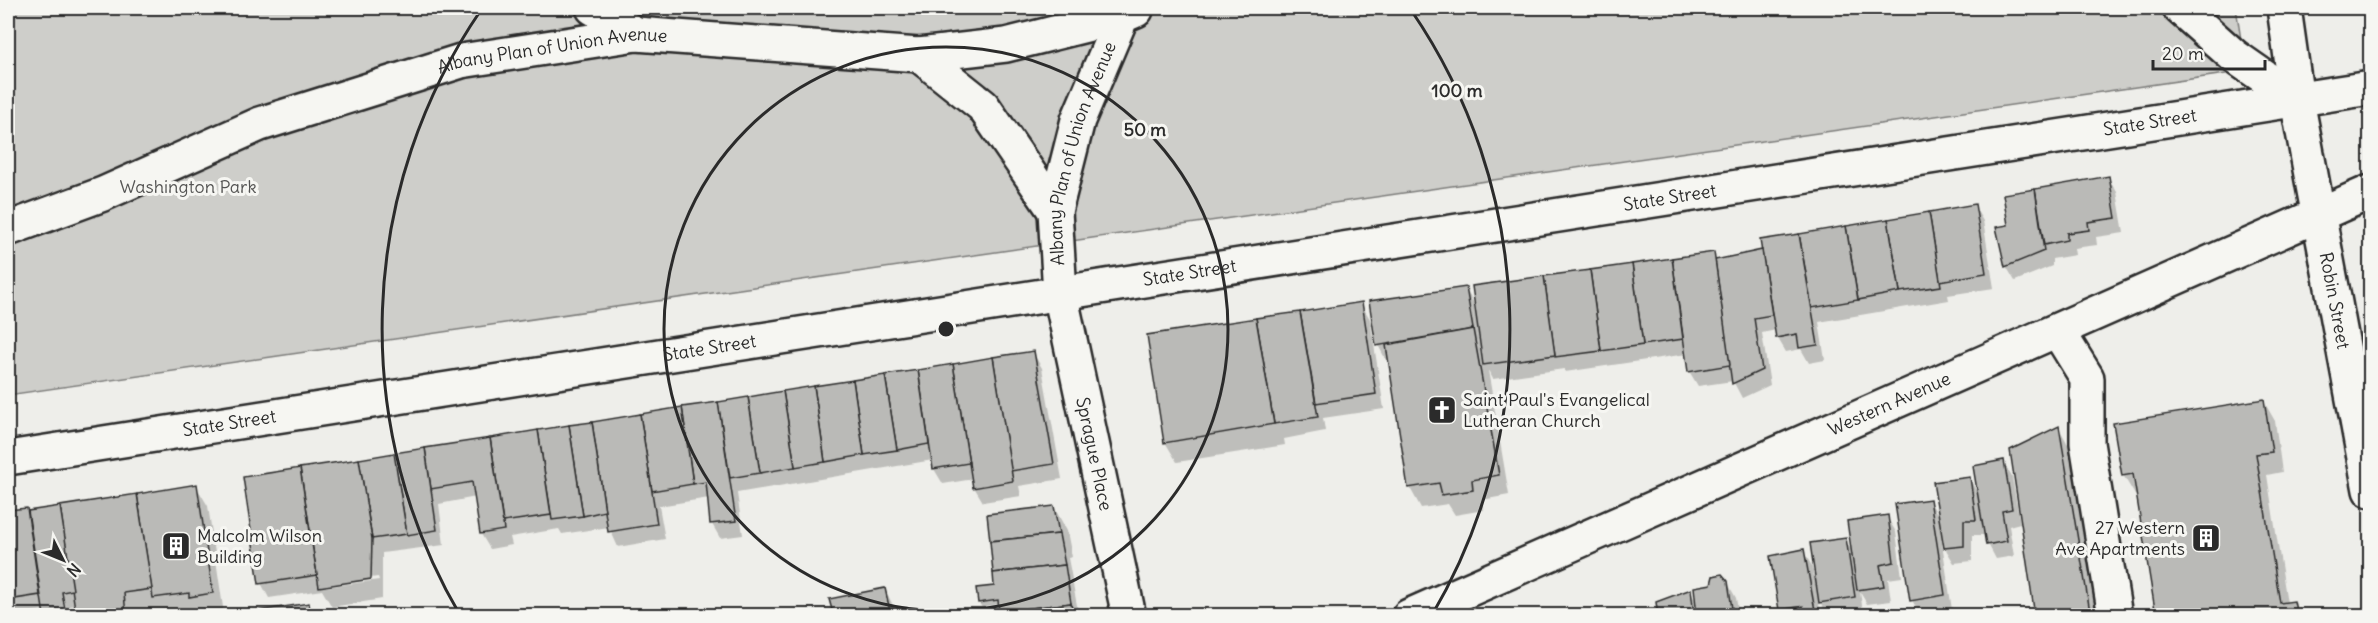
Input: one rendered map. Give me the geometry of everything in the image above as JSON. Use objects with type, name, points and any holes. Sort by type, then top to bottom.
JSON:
[{"type":"street","points":[[593,8],[636,34]]},
{"type":"street","points":[[2180,8],[2235,56],[2297,100]]},
{"type":"street","name":"Robin Street","points":[[2284,8],[2297,100],[2367,450],[2370,490]]},
{"type":"street","name":"Albany Plan of Union Avenue","points":[[8,228],[103,194],[260,124],[461,61],[636,34],[919,55],[1006,45],[1131,12]]},
{"type":"street","name":"Albany Plan of Union Avenue","points":[[1060,293],[1054,211],[1078,120],[1131,12]]},
{"type":"street","points":[[919,55],[983,106],[1054,211]]},
{"type":"street","name":"State Street","points":[[8,458],[2370,88]]},
{"type":"street","name":"Western Avenue","points":[[1417,614],[2370,192]]},
{"type":"street","name":"Sprague Place","points":[[1060,293],[1129,615]]},
{"type":"street","points":[[2058,331],[2087,378],[2087,443],[2115,615]]},
{"type":"green space","name":"Washington Park","points":[[8,8],[2236,8],[2246,71],[8,395]]},
{"type":"building","points":[[2109,176],[2116,218],[2088,222],[2089,230],[2067,233],[2067,240],[2044,245],[2035,189]]},
{"type":"building","points":[[2035,189],[2044,251],[2005,267],[1996,227],[2008,225],[2003,194]]},
{"type":"building","points":[[1975,204],[1986,273],[1940,281],[1929,212]]},
{"type":"building","points":[[1929,212],[1941,286],[1900,292],[1888,219]]},
{"type":"building","points":[[1888,219],[1900,292],[1858,300],[1846,226]]},
{"type":"building","points":[[1846,226],[1858,300],[1812,308],[1799,234]]},
{"type":"building","points":[[1799,234],[1818,345],[1799,348],[1797,334],[1776,338],[1760,240]]},
{"type":"building","points":[[1762,250],[1772,315],[1754,318],[1762,370],[1732,384],[1715,260]]},
{"type":"building","points":[[1714,252],[1730,365],[1688,372],[1672,258]]},
{"type":"building","points":[[1672,258],[1683,339],[1643,345],[1632,264]]},
{"type":"building","points":[[1632,264],[1643,345],[1601,351],[1590,270]]},
{"type":"building","points":[[1590,270],[1601,351],[1555,357],[1544,276]]},
{"type":"building","points":[[1544,276],[1555,355],[1483,365],[1472,286]]},
{"type":"building","points":[[1466,287],[1473,329],[1376,346],[1369,301]]},
{"type":"building","points":[[1362,302],[1376,394],[1316,403],[1300,312]]},
{"type":"building","points":[[1300,312],[1318,417],[1274,424],[1256,318]]},
{"type":"building","points":[[1256,318],[1274,424],[1164,443],[1147,335]]},
{"type":"building","name":"Saint Paul's Evangelical Lutheran Church","points":[[1473,329],[1499,475],[1472,480],[1473,490],[1442,495],[1439,483],[1408,488],[1386,345]]},
{"type":"building","points":[[1034,351],[1054,464],[1011,471],[993,357]]},
{"type":"building","points":[[993,357],[1013,481],[973,488],[953,364]]},
{"type":"building","points":[[953,364],[969,463],[933,469],[918,370]]},
{"type":"building","points":[[918,370],[929,444],[897,450],[885,375]]},
{"type":"building","points":[[885,375],[897,450],[864,455],[853,380]]},
{"type":"building","points":[[853,380],[864,455],[825,462],[814,386]]},
{"type":"building","points":[[814,386],[825,462],[795,467],[783,391]]},
{"type":"building","points":[[783,391],[795,467],[760,473],[748,397]]},
{"type":"building","points":[[748,397],[760,473],[730,478],[718,402]]},
{"type":"building","name":"27 Western Ave Apartments","points":[[2264,399],[2272,452],[2256,454],[2280,603],[2294,601],[2297,616],[2156,616],[2133,474],[2122,476],[2113,423]]},
{"type":"building","points":[[718,402],[736,521],[710,524],[706,482],[693,484],[682,407]]},
{"type":"building","points":[[682,407],[693,484],[652,491],[640,414]]},
{"type":"building","points":[[640,414],[657,524],[608,532],[592,422]]},
{"type":"building","points":[[592,422],[605,511],[583,516],[569,425]]},
{"type":"building","points":[[569,425],[583,516],[552,520],[538,430]]},
{"type":"building","points":[[2059,426],[2090,612],[2068,616],[2035,616],[2010,450]]},
{"type":"building","points":[[538,430],[551,515],[503,522],[490,438]]},
{"type":"building","points":[[490,438],[504,530],[480,534],[472,482],[431,489],[425,448]]},
{"type":"building","points":[[425,448],[437,530],[407,535],[394,453]]},
{"type":"building","points":[[394,453],[407,534],[372,539],[359,459]]},
{"type":"building","points":[[359,459],[372,539],[371,579],[319,587],[300,468]]},
{"type":"building","points":[[2004,460],[2012,509],[2002,511],[2007,541],[1986,545],[1973,466]]},
{"type":"building","points":[[300,468],[317,575],[259,584],[243,477]]},
{"type":"building","points":[[1970,477],[1976,520],[1964,520],[1964,546],[1944,548],[1933,482]]},
{"type":"building","name":"Malcolm Wilson Building","points":[[197,484],[213,593],[189,597],[189,593],[153,598],[137,494]]},
{"type":"building","points":[[137,494],[152,589],[124,593],[126,616],[76,616],[60,506]]},
{"type":"building","points":[[1930,499],[1945,595],[1910,601],[1895,504]]},
{"type":"building","points":[[60,506],[73,590],[62,592],[66,616],[44,616],[28,511]]},
{"type":"building","points":[[1054,506],[1059,534],[990,541],[987,514]]},
{"type":"building","points":[[27,508],[40,595],[8,600],[8,510]]},
{"type":"building","points":[[1888,515],[1894,562],[1880,565],[1884,586],[1857,590],[1847,521]]},
{"type":"building","points":[[1059,534],[1065,565],[993,573],[990,541]]},
{"type":"building","points":[[1846,538],[1855,597],[1819,603],[1810,543]]},
{"type":"building","points":[[1804,549],[1816,616],[1804,616],[1803,606],[1779,610],[1770,556]]},
{"type":"building","points":[[1065,565],[1071,603],[999,612],[998,600],[978,603],[976,588],[994,586],[993,573]]},
{"type":"building","points":[[1722,574],[1728,581],[1733,616],[1697,616],[1694,587],[1711,584],[1713,576]]},
{"type":"building","points":[[885,588],[891,616],[802,616],[832,610],[829,599]]},
{"type":"building","points":[[1691,589],[1694,616],[1658,616],[1656,602]]},
{"type":"building","points":[[309,603],[311,616],[224,616]]},
{"type":"building","points":[[1071,603],[1074,616],[999,616],[999,612]]},
{"type":"place","name":"Saint Paul's Evangelical Lutheran Church","points":[[1442,410]]},
{"type":"place","name":"27 Western Ave Apartments","points":[[2206,538]]},
{"type":"place","name":"Malcolm Wilson Building","points":[[176,546]]}]
